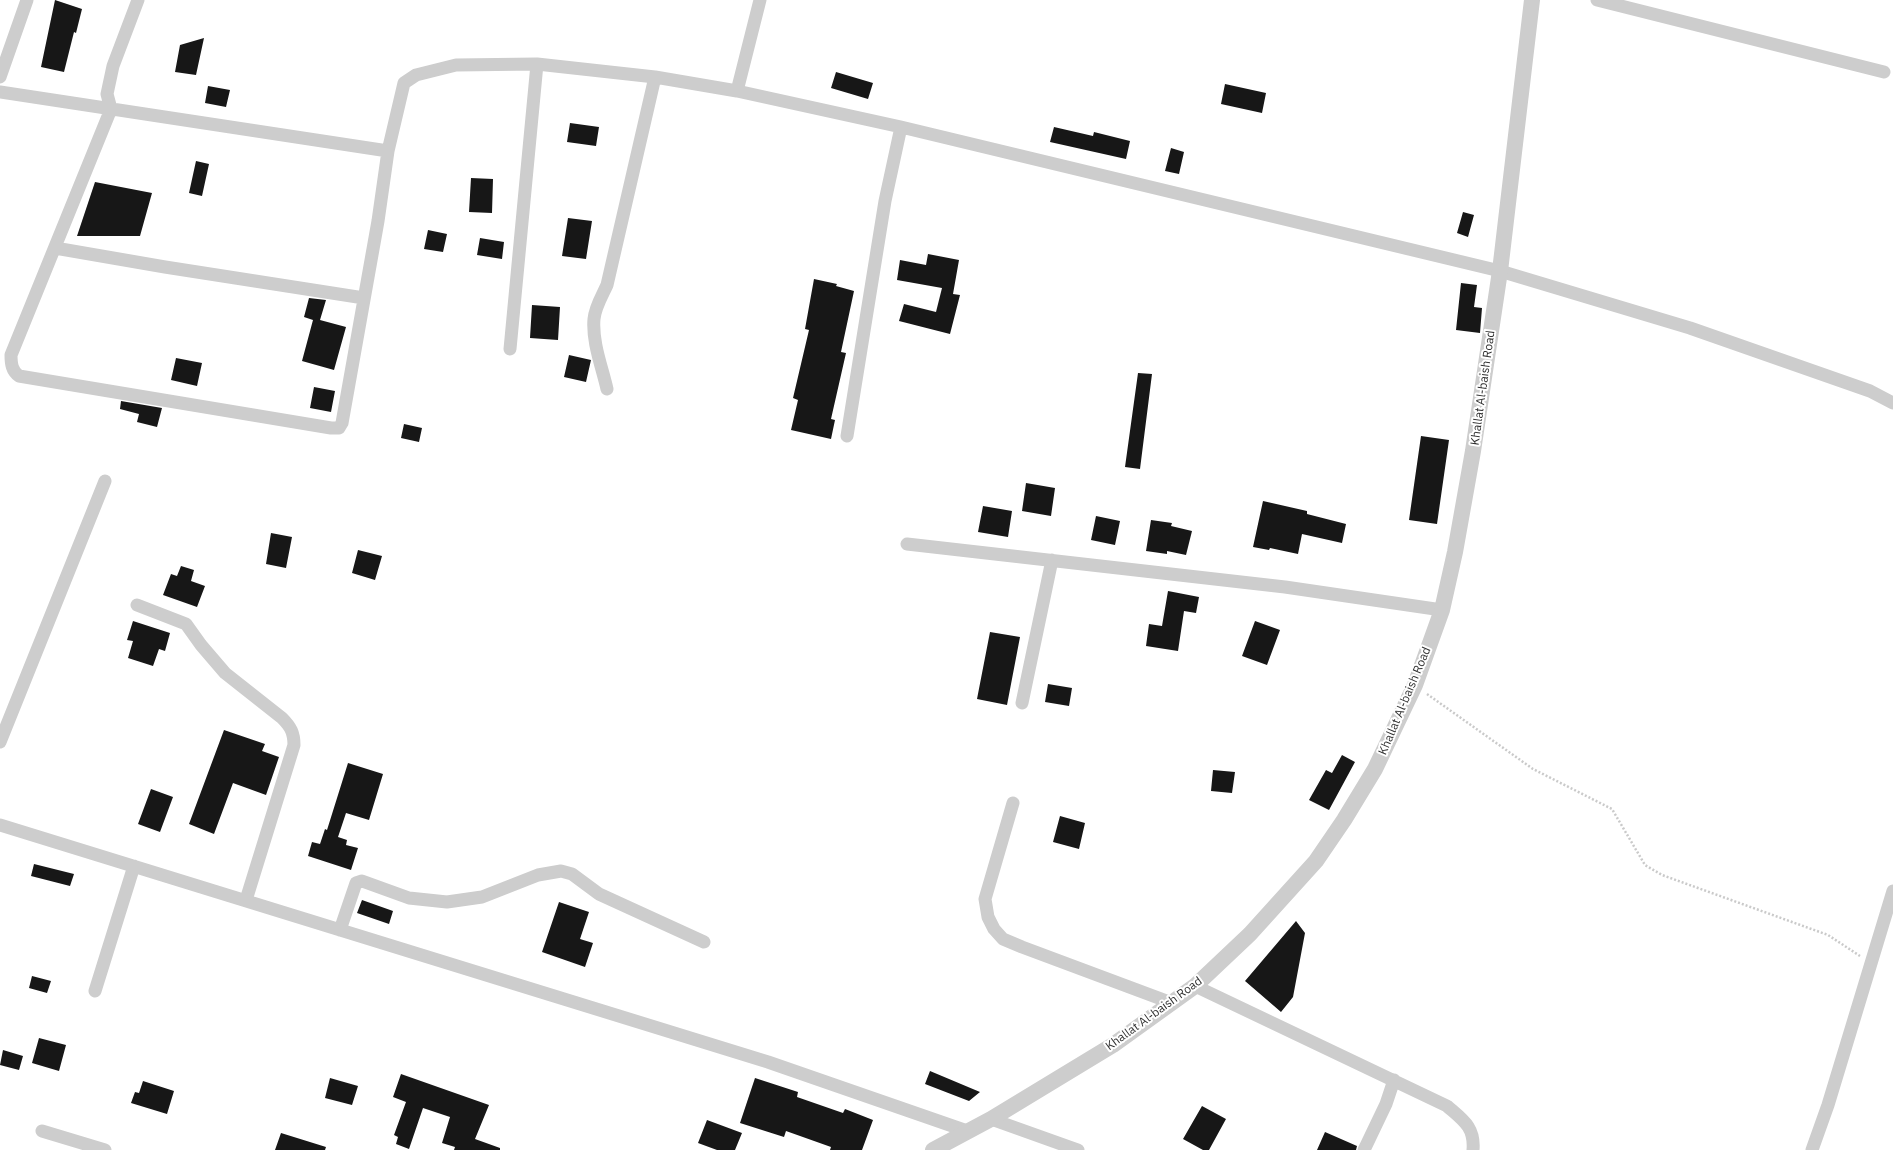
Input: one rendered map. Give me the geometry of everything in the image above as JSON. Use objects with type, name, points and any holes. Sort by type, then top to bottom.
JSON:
[{"type":"street","points":[[0,77],[26,0]]},
{"type":"street","points":[[138,0],[113,66],[107,94],[111,109],[56,248],[11,355],[11,362],[15,372],[19,376],[331,428],[339,428],[342,423],[378,221],[388,151],[404,83],[412,77],[456,65],[537,64],[655,77],[737,91],[901,127],[1500,271],[1690,328],[1870,391],[1893,403]]},
{"type":"street","points":[[737,91],[760,0]]},
{"type":"street","name":"Khallat Al-baish Road","points":[[933,1150],[991,1119],[1113,1045],[1196,986],[1250,934],[1316,860],[1344,820],[1375,769],[1415,685],[1442,610],[1455,552],[1473,451],[1500,271],[1532,0]]},
{"type":"street","points":[[1597,0],[1884,72]]},
{"type":"street","points":[[510,349],[537,64]]},
{"type":"street","points":[[607,389],[595,336],[594,320],[597,305],[607,285],[655,77]]},
{"type":"street","points":[[0,92],[388,151]]},
{"type":"street","points":[[848,436],[885,201],[901,127]]},
{"type":"street","points":[[56,248],[165,267],[364,298]]},
{"type":"street","points":[[0,742],[105,481]]},
{"type":"street","points":[[907,544],[1285,587],[1442,610]]},
{"type":"street","points":[[1022,703],[1052,560]]},
{"type":"street","points":[[137,606],[179,620],[186,624],[201,645],[225,673],[282,718],[290,726],[294,735],[294,745],[246,900]]},
{"type":"street","points":[[1013,804],[984,899],[988,917],[994,929],[1003,939],[1172,1003]]},
{"type":"street","points":[[0,825],[768,1062],[967,1131]]},
{"type":"street","points":[[95,991],[134,866]]},
{"type":"street","points":[[340,930],[356,883],[362,881],[409,898],[447,902],[482,897],[538,875],[560,871],[572,874],[599,894],[704,942]]},
{"type":"street","points":[[1812,1150],[1828,1105],[1893,891]]},
{"type":"street","points":[[1196,986],[1447,1106],[1467,1123],[1474,1137],[1473,1150]]},
{"type":"street","points":[[1364,1150],[1386,1104],[1394,1080]]},
{"type":"street","points":[[991,1119],[1078,1150]]},
{"type":"street","points":[[42,1131],[105,1150]]},
{"type":"path","points":[[1415,685],[1532,769],[1612,809],[1645,865],[1662,875],[1828,935],[1870,963]]},
{"type":"building","points":[[55,0],[82,9],[76,33],[74,32],[64,72],[41,67]]},
{"type":"building","points":[[204,38],[196,75],[175,72],[180,45]]},
{"type":"building","points":[[836,72],[873,83],[868,99],[831,88]]},
{"type":"building","points":[[1225,84],[1266,93],[1262,113],[1221,104]]},
{"type":"building","points":[[208,86],[230,90],[226,107],[205,103]]},
{"type":"building","points":[[570,123],[599,127],[596,146],[567,142]]},
{"type":"building","points":[[1054,127],[1093,136],[1094,132],[1130,141],[1126,159],[1050,142]]},
{"type":"building","points":[[1171,148],[1184,152],[1179,174],[1165,171]]},
{"type":"building","points":[[196,161],[209,164],[202,196],[189,193]]},
{"type":"building","points":[[471,178],[493,179],[492,213],[469,212]]},
{"type":"building","points":[[95,182],[152,193],[140,236],[77,236]]},
{"type":"building","points":[[1463,212],[1474,215],[1468,237],[1457,233]]},
{"type":"building","points":[[568,218],[592,221],[586,259],[562,256]]},
{"type":"building","points":[[428,230],[447,234],[443,252],[424,249]]},
{"type":"building","points":[[480,238],[504,242],[502,259],[477,255]]},
{"type":"building","points":[[928,254],[959,260],[953,294],[960,295],[950,334],[899,321],[904,304],[936,312],[942,288],[897,280],[900,260],[926,265]]},
{"type":"building","points":[[814,279],[837,284],[836,286],[854,291],[841,352],[846,353],[831,419],[835,420],[831,439],[791,430],[798,400],[793,398],[809,330],[805,329]]},
{"type":"building","points":[[1461,283],[1477,285],[1474,307],[1482,308],[1480,333],[1456,330]]},
{"type":"building","points":[[309,298],[326,300],[320,320],[346,327],[334,370],[302,361],[313,320],[304,317]]},
{"type":"building","points":[[532,305],[560,307],[558,340],[530,338]]},
{"type":"building","points":[[569,355],[591,360],[586,382],[564,377]]},
{"type":"building","points":[[176,358],[202,363],[197,386],[171,380]]},
{"type":"building","points":[[1138,373],[1152,374],[1140,469],[1125,467]]},
{"type":"building","points":[[314,387],[335,391],[331,412],[310,408]]},
{"type":"building","points":[[121,401],[162,408],[157,427],[137,422],[139,414],[120,409]]},
{"type":"building","points":[[404,424],[422,428],[419,442],[401,438]]},
{"type":"building","points":[[1421,436],[1449,440],[1437,524],[1409,520]]},
{"type":"building","points":[[1026,483],[1055,488],[1051,516],[1022,511]]},
{"type":"building","points":[[1263,501],[1307,511],[1307,514],[1346,524],[1342,543],[1302,534],[1298,554],[1270,548],[1269,550],[1253,547]]},
{"type":"building","points":[[983,506],[1012,511],[1008,537],[978,532]]},
{"type":"building","points":[[1096,516],[1120,521],[1115,545],[1091,540]]},
{"type":"building","points":[[1151,520],[1172,523],[1171,526],[1192,531],[1186,555],[1167,551],[1167,554],[1146,551]]},
{"type":"building","points":[[271,533],[292,537],[286,568],[266,564]]},
{"type":"building","points":[[358,550],[382,556],[375,580],[352,573]]},
{"type":"building","points":[[181,566],[194,570],[191,581],[205,586],[197,607],[163,595],[171,574],[177,576]]},
{"type":"building","points":[[1168,591],[1199,597],[1196,613],[1184,611],[1178,651],[1146,646],[1149,624],[1162,626]]},
{"type":"building","points":[[133,621],[170,633],[165,651],[159,649],[153,666],[128,658],[133,641],[127,640]]},
{"type":"building","points":[[1255,621],[1280,630],[1267,665],[1242,656]]},
{"type":"building","points":[[990,632],[1020,637],[1007,705],[977,699]]},
{"type":"building","points":[[1048,684],[1072,688],[1069,706],[1045,702]]},
{"type":"building","points":[[224,730],[265,744],[262,751],[279,757],[266,795],[233,783],[214,834],[189,824]]},
{"type":"building","points":[[1342,755],[1355,762],[1329,810],[1309,800],[1326,770],[1332,773]]},
{"type":"building","points":[[348,763],[383,774],[369,820],[346,813],[338,837],[347,840],[346,845],[358,848],[351,870],[308,856],[312,842],[320,844],[325,829],[327,830]]},
{"type":"building","points":[[1213,770],[1235,772],[1232,793],[1211,791]]},
{"type":"building","points":[[151,789],[173,797],[160,832],[138,824]]},
{"type":"building","points":[[1060,816],[1085,823],[1079,849],[1053,842]]},
{"type":"building","points":[[34,864],[74,874],[70,886],[31,876]]},
{"type":"building","points":[[362,900],[393,911],[389,924],[357,913]]},
{"type":"building","points":[[559,902],[589,912],[580,939],[593,943],[585,967],[542,952]]},
{"type":"building","points":[[1296,921],[1305,933],[1293,997],[1281,1012],[1245,981]]},
{"type":"building","points":[[32,976],[51,981],[47,993],[29,988]]},
{"type":"building","points":[[39,1038],[66,1045],[59,1071],[32,1063]]},
{"type":"building","points":[[3,1050],[23,1056],[19,1070],[0,1065]]},
{"type":"building","points":[[930,1071],[980,1092],[969,1101],[925,1084]]},
{"type":"building","points":[[401,1074],[489,1105],[475,1139],[500,1148],[500,1150],[454,1150],[455,1147],[442,1143],[450,1117],[423,1108],[409,1149],[396,1144],[398,1137],[394,1135],[406,1102],[393,1097]]},
{"type":"building","points":[[330,1078],[358,1086],[352,1105],[325,1098]]},
{"type":"building","points":[[755,1078],[798,1092],[797,1097],[843,1113],[845,1109],[873,1120],[862,1150],[830,1150],[831,1147],[786,1131],[784,1137],[740,1123]]},
{"type":"building","points":[[143,1081],[174,1091],[167,1114],[131,1103],[135,1092],[139,1093]]},
{"type":"building","points":[[1202,1106],[1226,1119],[1209,1150],[1203,1150],[1183,1139]]},
{"type":"building","points":[[707,1120],[742,1133],[735,1150],[717,1150],[698,1143]]},
{"type":"building","points":[[1325,1132],[1357,1146],[1356,1150],[1317,1150]]},
{"type":"building","points":[[281,1133],[326,1147],[325,1150],[275,1150]]}]
